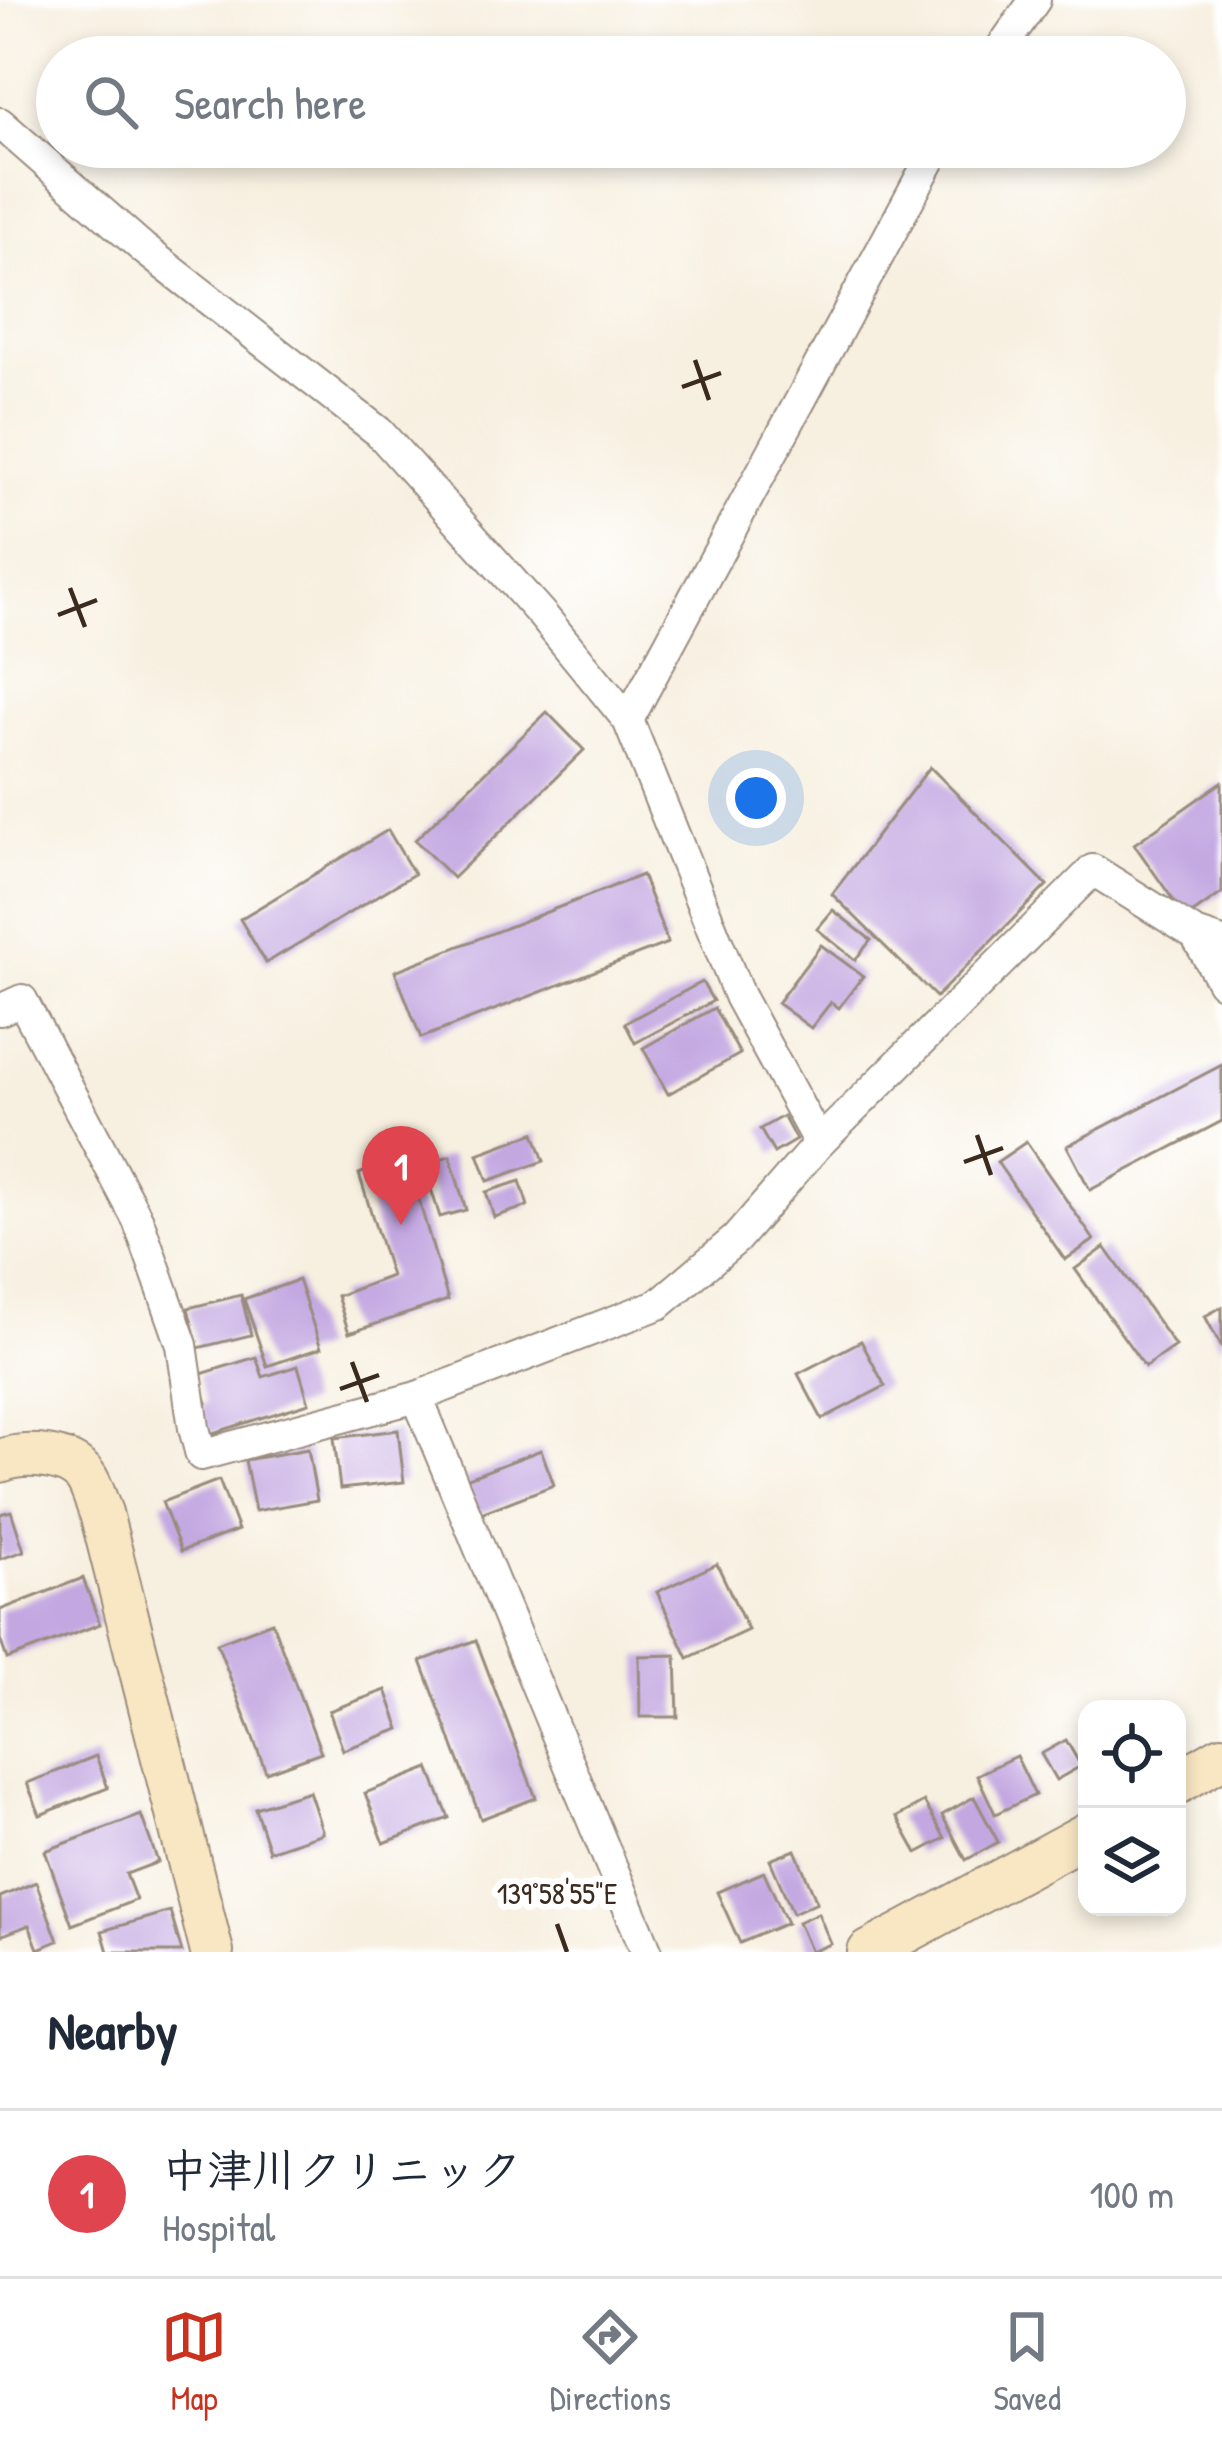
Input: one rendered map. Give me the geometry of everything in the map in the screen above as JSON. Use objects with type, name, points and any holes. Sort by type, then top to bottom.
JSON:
[{"type":"street","points":[[1010,36],[1036,0]]},
{"type":"street","points":[[0,123],[36,154]]},
{"type":"street","points":[[51,168],[144,249],[380,432],[628,720],[740,996],[819,1143]]},
{"type":"street","points":[[628,720],[926,168]]},
{"type":"street","points":[[0,1010],[22,1000],[138,1220],[182,1345],[201,1455],[416,1397],[659,1304],[736,1239],[819,1143],[1093,870],[1209,938],[1222,982]]},
{"type":"street","points":[[416,1397],[646,1952]]},
{"type":"street","points":[[0,1461],[50,1456],[84,1473],[101,1513],[212,1952]]},
{"type":"street","points":[[1186,1778],[1222,1757]]},
{"type":"street","points":[[869,1952],[1078,1839]]},
{"type":"building","points":[[547,712],[584,750],[453,878],[415,840]]},
{"type":"building","points":[[930,767],[1047,885],[936,997],[832,894]]},
{"type":"building","points":[[1222,782],[1222,893],[1186,918],[1134,844]]},
{"type":"building","points":[[388,830],[414,874],[266,963],[240,919]]},
{"type":"building","points":[[642,875],[668,943],[421,1038],[395,971]]},
{"type":"building","points":[[833,910],[871,940],[855,960],[817,929]]},
{"type":"building","points":[[821,945],[863,976],[839,1008],[831,1002],[811,1028],[777,1003]]},
{"type":"building","points":[[702,982],[713,1001],[635,1043],[625,1023]]},
{"type":"building","points":[[714,1008],[740,1054],[668,1094],[643,1048]]},
{"type":"building","points":[[1222,1065],[1222,1121],[1090,1190],[1067,1146]]},
{"type":"building","points":[[783,1116],[796,1140],[774,1153],[760,1129]]},
{"type":"building","points":[[534,1133],[544,1161],[488,1181],[478,1154]]},
{"type":"building","points":[[1026,1142],[1094,1240],[1065,1260],[997,1162]]},
{"type":"building","points":[[406,1156],[448,1300],[349,1333],[337,1296],[391,1276],[359,1174]]},
{"type":"building","points":[[450,1156],[466,1210],[440,1217],[423,1164]]},
{"type":"building","points":[[520,1181],[528,1206],[494,1217],[486,1192]]},
{"type":"building","points":[[1105,1247],[1175,1346],[1145,1367],[1075,1269]]},
{"type":"building","points":[[298,1280],[321,1348],[267,1366],[244,1299]]},
{"type":"building","points":[[241,1295],[251,1335],[198,1348],[188,1308]]},
{"type":"building","points":[[1222,1307],[1222,1348],[1205,1316]]},
{"type":"building","points":[[861,1341],[885,1386],[822,1419],[798,1374]]},
{"type":"building","points":[[256,1357],[263,1377],[298,1366],[309,1403],[210,1434],[198,1375]]},
{"type":"building","points":[[398,1430],[404,1482],[340,1489],[334,1438]]},
{"type":"building","points":[[308,1449],[317,1500],[255,1511],[245,1460]]},
{"type":"building","points":[[541,1450],[554,1485],[476,1515],[463,1480]]},
{"type":"building","points":[[219,1480],[238,1530],[181,1551],[162,1502]]},
{"type":"building","points":[[11,1511],[24,1551],[0,1559],[0,1514]]},
{"type":"building","points":[[717,1564],[748,1630],[688,1658],[657,1592]]},
{"type":"building","points":[[83,1578],[100,1624],[7,1659],[0,1639],[0,1610]]},
{"type":"building","points":[[272,1622],[321,1752],[266,1772],[217,1643]]},
{"type":"building","points":[[476,1640],[536,1798],[481,1819],[421,1661]]},
{"type":"building","points":[[676,1655],[678,1717],[640,1717],[639,1656]]},
{"type":"building","points":[[386,1690],[400,1729],[343,1750],[329,1711]]},
{"type":"building","points":[[1066,1740],[1078,1768],[1056,1780],[1041,1754]]},
{"type":"building","points":[[96,1756],[108,1788],[40,1815],[27,1783]]},
{"type":"building","points":[[1016,1756],[1035,1795],[995,1814],[977,1775]]},
{"type":"building","points":[[429,1768],[449,1818],[384,1843],[365,1793]]},
{"type":"building","points":[[309,1791],[323,1833],[269,1851],[255,1808]]},
{"type":"building","points":[[974,1797],[998,1842],[966,1860],[942,1815]]},
{"type":"building","points":[[924,1802],[945,1838],[917,1853],[897,1817]]},
{"type":"building","points":[[141,1815],[158,1862],[126,1874],[136,1900],[72,1925],[45,1851]]},
{"type":"building","points":[[795,1850],[817,1902],[793,1913],[770,1860]]},
{"type":"building","points":[[764,1872],[787,1923],[740,1943],[717,1892]]},
{"type":"building","points":[[36,1882],[58,1941],[38,1949],[29,1925],[0,1936],[0,1897]]},
{"type":"building","points":[[170,1911],[182,1952],[108,1952],[102,1931]]},
{"type":"building","points":[[818,1913],[831,1944],[811,1952],[798,1922]]},
{"type":"place","name":"中津川クリニック","points":[[401,1225]]}]
